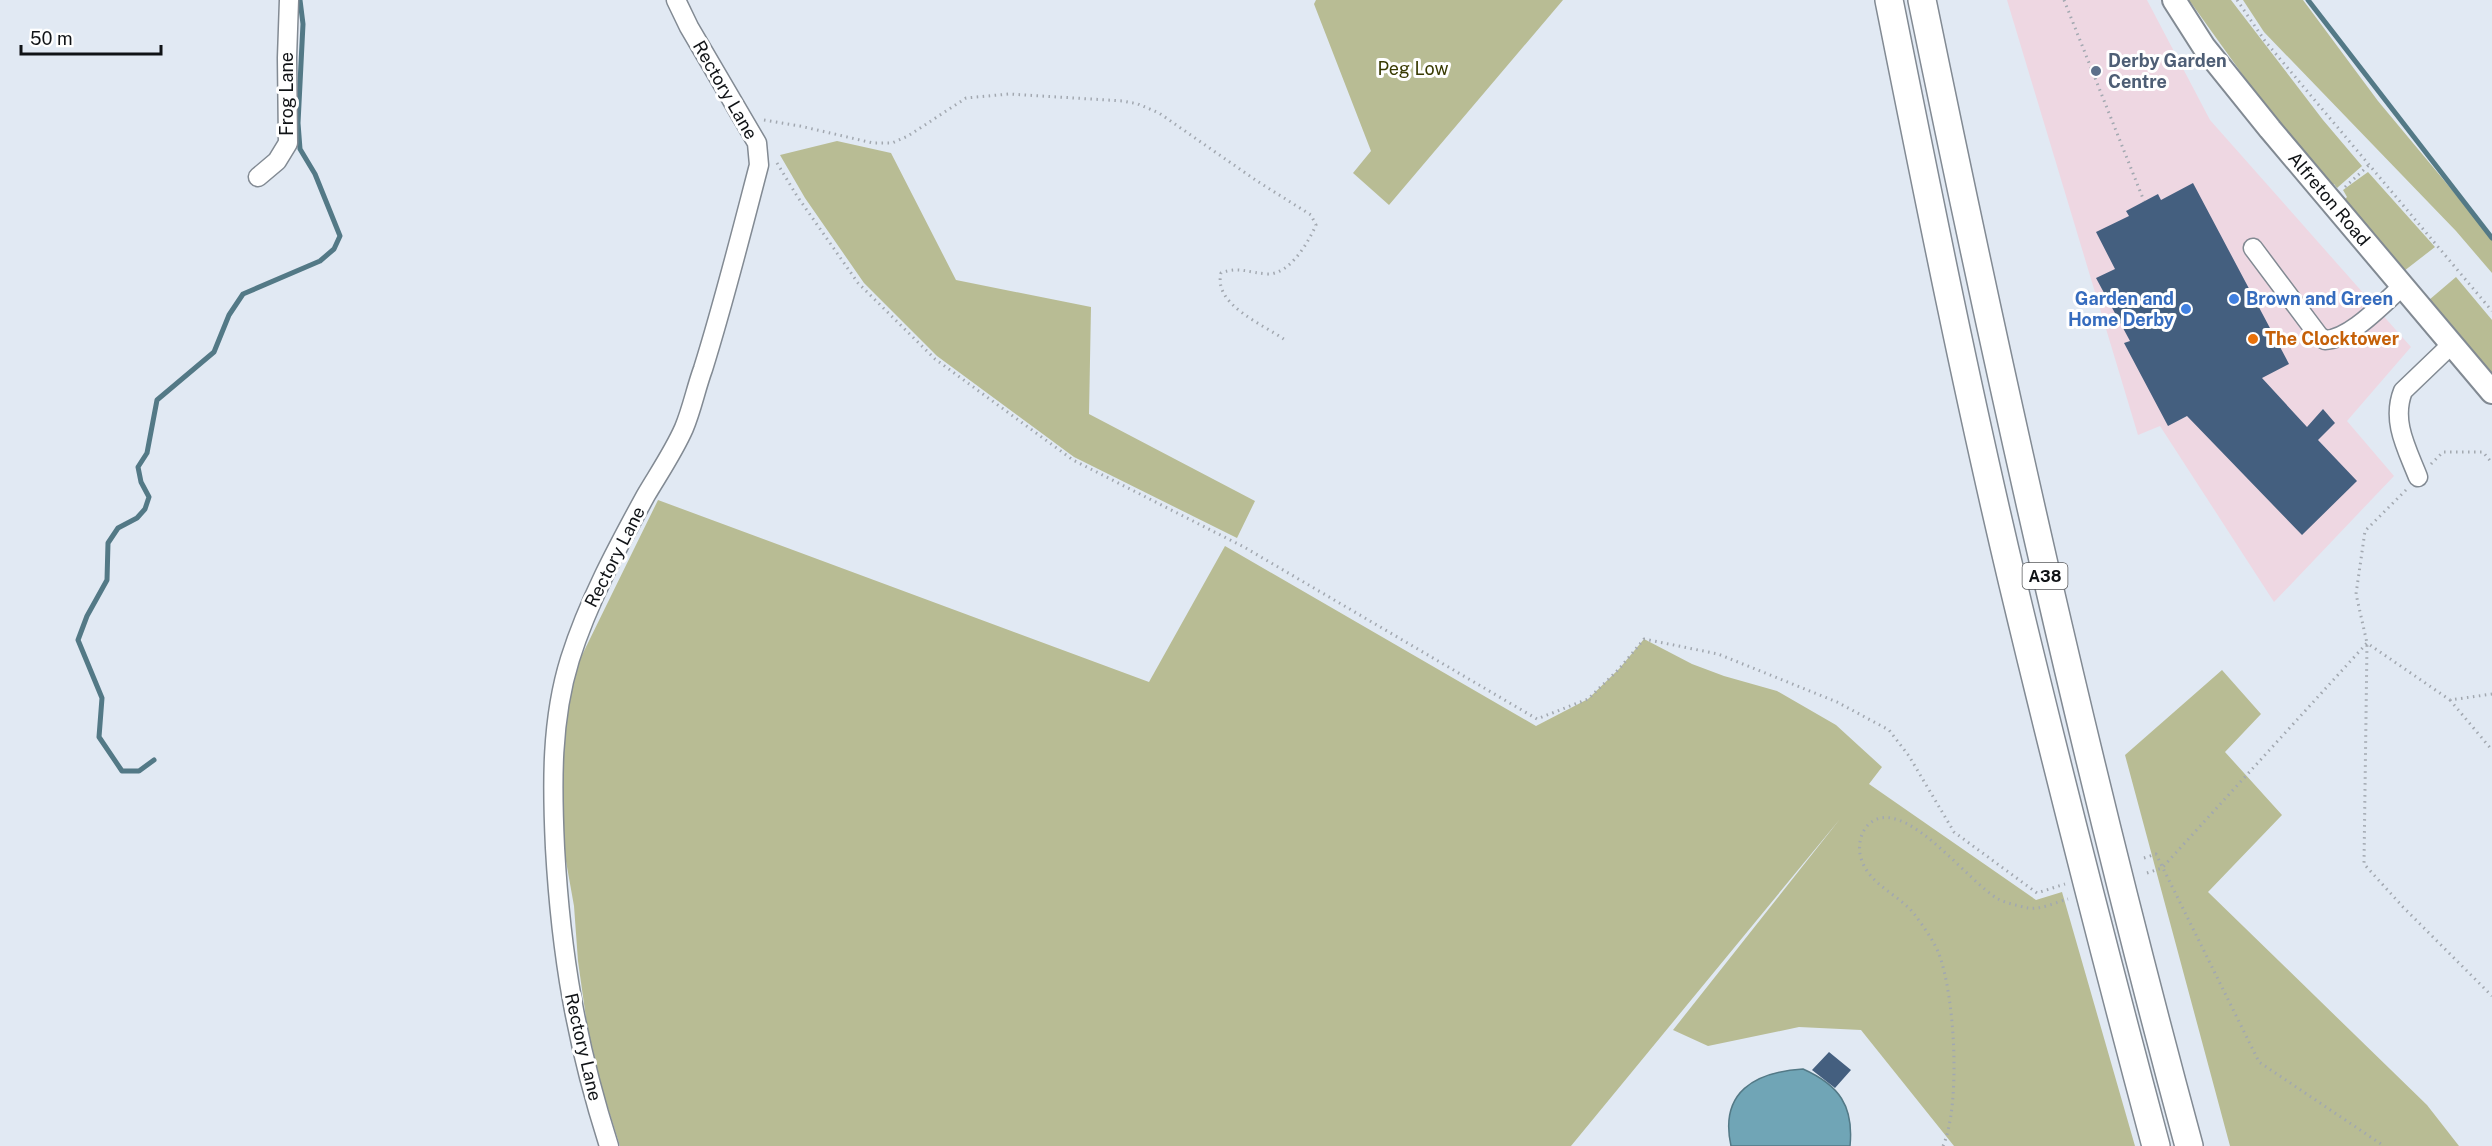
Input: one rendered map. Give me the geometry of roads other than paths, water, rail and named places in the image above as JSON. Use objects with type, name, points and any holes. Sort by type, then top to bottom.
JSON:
[{"type":"highway","name":"A38","points":[[1889,0],[1946,279],[2013,582],[2077,842],[2156,1146]]},
{"type":"highway","name":"A38","points":[[1922,0],[2047,584],[2121,886],[2189,1146]]},
{"type":"main road","name":"Alfreton Road","points":[[2174,0],[2204,47],[2492,392]]},
{"type":"street","name":"Frog Lane","points":[[258,177],[278,161],[288,143],[289,0]]},
{"type":"street","name":"Rectory Lane","points":[[609,1146],[580,1047],[562,943],[554,825],[555,732],[570,659],[587,612],[625,534],[683,429],[723,306],[759,165],[757,143],[689,27],[676,0]]},
{"type":"street","points":[[2253,248],[2319,336],[2325,340],[2342,336],[2354,328],[2403,286]]},
{"type":"street","points":[[2418,477],[2400,430],[2397,416],[2400,400],[2403,391],[2452,345]]},
{"type":"water","points":[[1803,1069],[1826,1082],[1842,1098],[1849,1119],[1850,1146],[1731,1146],[1730,1112],[1744,1088],[1770,1075]]},
{"type":"waterway","points":[[154,760],[139,771],[122,771],[99,737],[102,698],[78,640],[87,616],[107,580],[108,543],[118,528],[137,518],[145,509],[149,497],[141,482],[138,467],[147,453],[157,400],[214,352],[229,315],[243,294],[320,261],[334,249],[340,236],[315,174],[300,149],[298,123],[303,24],[300,0]]},
{"type":"waterway","points":[[2308,0],[2492,238]]},
{"type":"place","name":"Derby Garden Centre","points":[[2096,71]]},
{"type":"place","name":"Brown and Green","points":[[2234,299]]},
{"type":"place","name":"Garden and Home Derby","points":[[2186,309]]},
{"type":"place","name":"The Clocktower","points":[[2253,339]]},
{"type":"park label","name":"Peg Low","points":[[1413,69]]}]
